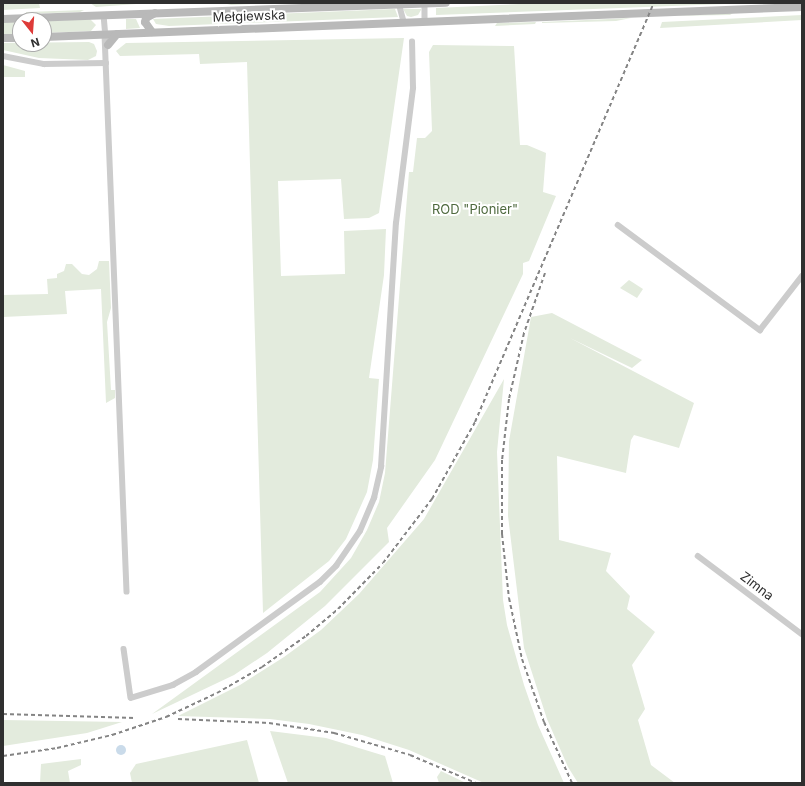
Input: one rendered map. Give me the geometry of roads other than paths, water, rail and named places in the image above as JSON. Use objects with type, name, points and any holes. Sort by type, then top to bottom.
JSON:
[{"type":"main road","name":"Mełgiewska","points":[[3,19],[155,13],[273,6],[290,8],[446,3]]},
{"type":"main road","name":"Mełgiewska","points":[[52,37],[802,7]]},
{"type":"main road","points":[[152,32],[145,22],[146,18],[155,13]]},
{"type":"main road","points":[[108,45],[117,34]]},
{"type":"street","points":[[282,3],[290,8]]},
{"type":"street","points":[[425,3],[425,21]]},
{"type":"street","points":[[399,4],[404,22]]},
{"type":"street","points":[[104,15],[127,592]]},
{"type":"street","points":[[105,34],[108,45],[106,62]]},
{"type":"street","points":[[124,649],[131,698],[154,692],[184,679],[320,582],[336,566],[363,524],[374,498],[381,467],[396,223],[413,88],[412,42]]},
{"type":"street","points":[[3,56],[44,64],[106,62]]},
{"type":"street","points":[[618,225],[760,330],[802,276]]},
{"type":"street","name":"Zimna","points":[[698,556],[802,634]]},
{"type":"water","points":[[119,745],[123,745],[125,746],[125,754],[119,755],[116,752],[116,748]]},
{"type":"railway","points":[[3,756],[57,748],[112,735],[166,717],[217,693],[262,667],[306,636],[338,609],[383,563],[432,499],[475,422],[654,3]]},
{"type":"railway","points":[[545,273],[524,333],[509,399],[502,460],[502,534],[509,598],[522,659],[544,722],[572,783]]},
{"type":"railway","points":[[3,714],[135,718]]},
{"type":"railway","points":[[178,719],[269,723],[334,733],[410,755],[476,783]]},
{"type":"park label","name":"ROD \"Pionier\"","points":[[475,209]]}]
